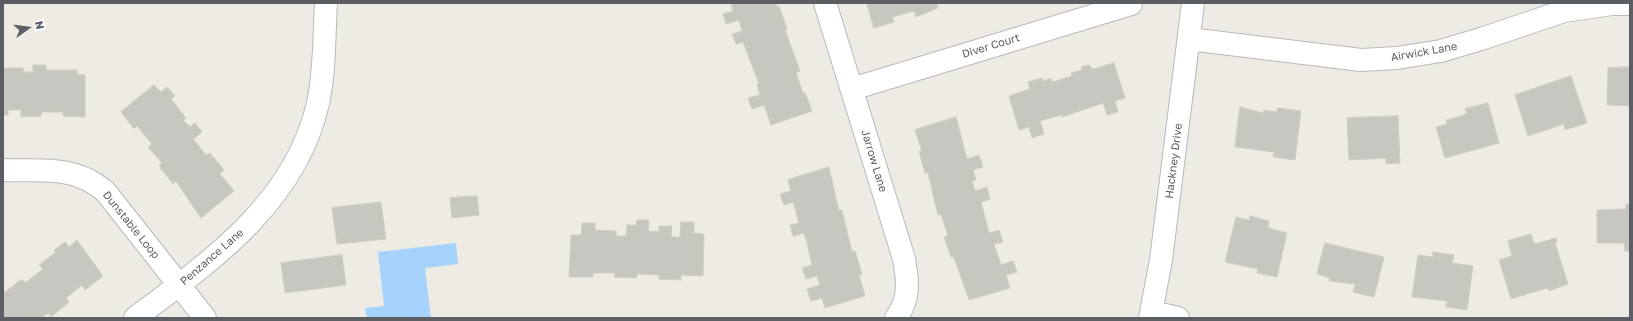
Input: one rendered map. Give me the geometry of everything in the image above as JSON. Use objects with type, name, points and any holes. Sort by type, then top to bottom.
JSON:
[{"type":"street","name":"Penzance Lane","points":[[135,318],[210,261],[243,231],[273,196],[299,158],[308,138],[318,104],[321,82],[326,3]]},
{"type":"street","name":"Jarrow Lane","points":[[825,3],[904,259],[908,280],[907,296],[902,311],[896,318]]},
{"type":"street","name":"Hackney Drive","points":[[1151,315],[1161,260],[1193,3]]},
{"type":"street","name":"Diver Court","points":[[852,89],[1131,4]]},
{"type":"street","name":"Airwick Lane","points":[[1189,39],[1361,60],[1398,58],[1441,51],[1564,11],[1612,4],[1630,4]]},
{"type":"street","name":"Dunstable Loop","points":[[3,170],[49,171],[71,174],[87,179],[105,191],[205,318]]},
{"type":"street","points":[[1151,315],[1178,318]]},
{"type":"water","points":[[456,243],[458,264],[425,268],[431,318],[367,318],[365,308],[384,306],[378,252]]},
{"type":"building","points":[[731,3],[776,3],[777,7],[779,6],[787,29],[785,30],[800,71],[796,73],[803,93],[805,93],[812,111],[771,125],[764,105],[752,109],[748,98],[760,95],[757,85],[759,84],[743,42],[736,44],[732,34],[742,31],[739,20],[726,24],[723,14],[733,11]]},
{"type":"building","points":[[867,3],[937,3],[938,8],[916,17],[914,11],[892,17],[894,22],[874,28]]},
{"type":"building","points":[[1114,63],[1125,98],[1115,101],[1118,112],[1107,115],[1103,103],[1062,117],[1061,115],[1040,121],[1044,134],[1032,138],[1029,127],[1019,130],[1009,96],[1030,89],[1028,82],[1042,78],[1043,81],[1051,78],[1052,82],[1072,76],[1071,73],[1082,70],[1081,67],[1089,65],[1093,69]]},
{"type":"building","points":[[33,65],[46,65],[46,70],[77,70],[77,74],[85,75],[85,117],[63,116],[63,112],[42,112],[41,116],[21,117],[21,110],[8,110],[8,115],[3,115],[3,68],[24,68],[23,72],[33,72]]},
{"type":"building","points":[[1630,67],[1630,106],[1607,105],[1608,68]]},
{"type":"building","points":[[1571,76],[1587,123],[1565,130],[1564,124],[1528,136],[1515,95]]},
{"type":"building","points":[[154,85],[161,92],[167,87],[175,96],[171,99],[186,118],[183,120],[190,127],[195,123],[202,132],[193,139],[206,155],[210,153],[224,170],[220,174],[234,191],[201,218],[176,181],[173,184],[159,166],[162,163],[148,147],[152,144],[137,126],[134,129],[121,112]]},
{"type":"building","points":[[1488,103],[1499,143],[1445,158],[1436,127],[1447,124],[1446,120],[1462,116],[1467,113],[1465,109]]},
{"type":"building","points":[[1240,107],[1263,113],[1264,110],[1277,112],[1277,108],[1301,111],[1295,160],[1273,157],[1274,152],[1235,147]]},
{"type":"building","points":[[1398,116],[1400,163],[1386,164],[1386,158],[1349,160],[1347,118]]},
{"type":"building","points":[[956,117],[967,159],[979,155],[983,167],[973,170],[976,180],[972,181],[975,191],[987,187],[990,199],[981,202],[989,233],[999,230],[1003,242],[994,244],[1001,265],[1013,261],[1017,272],[1006,275],[1010,288],[969,300],[954,257],[951,257],[944,237],[948,236],[941,214],[938,215],[928,173],[925,173],[919,151],[922,151],[915,130]]},
{"type":"building","points":[[829,167],[839,211],[842,210],[852,252],[855,251],[862,274],[859,275],[865,296],[825,308],[822,298],[811,301],[807,289],[820,285],[817,276],[806,279],[802,268],[812,265],[804,233],[793,236],[790,225],[799,223],[793,202],[784,205],[780,194],[791,191],[788,180]]},
{"type":"building","points":[[477,196],[479,215],[452,218],[450,198]]},
{"type":"building","points":[[381,202],[386,239],[337,244],[332,208]]},
{"type":"building","points":[[1626,204],[1630,204],[1630,251],[1625,251],[1624,243],[1597,243],[1597,210],[1626,209]]},
{"type":"building","points":[[1250,216],[1269,221],[1268,228],[1287,233],[1277,277],[1257,273],[1258,269],[1225,262],[1236,217],[1249,220]]},
{"type":"building","points":[[637,220],[649,220],[648,231],[659,232],[659,226],[672,226],[671,237],[680,237],[681,222],[694,222],[694,233],[704,234],[703,276],[681,275],[681,280],[659,279],[659,275],[637,274],[636,278],[614,277],[615,273],[593,273],[593,277],[569,277],[571,235],[581,235],[582,223],[595,223],[595,230],[616,231],[616,236],[626,236],[627,225],[636,225]]},
{"type":"building","points":[[1531,234],[1534,244],[1556,238],[1557,242],[1555,243],[1568,284],[1549,291],[1547,288],[1511,299],[1499,260],[1512,256],[1508,241]]},
{"type":"building","points":[[77,240],[103,276],[85,290],[82,285],[66,298],[69,302],[51,317],[48,313],[41,318],[3,318],[3,290],[5,292],[22,279],[25,283],[43,269],[39,265],[56,252],[54,250],[65,242],[69,247]]},
{"type":"building","points":[[1325,243],[1384,257],[1374,297],[1353,292],[1355,284],[1329,281],[1330,278],[1317,274]]},
{"type":"building","points":[[1433,252],[1454,255],[1452,263],[1473,266],[1467,310],[1446,307],[1447,301],[1412,297],[1418,255],[1433,257]]},
{"type":"building","points":[[342,255],[346,285],[285,293],[281,263]]}]
